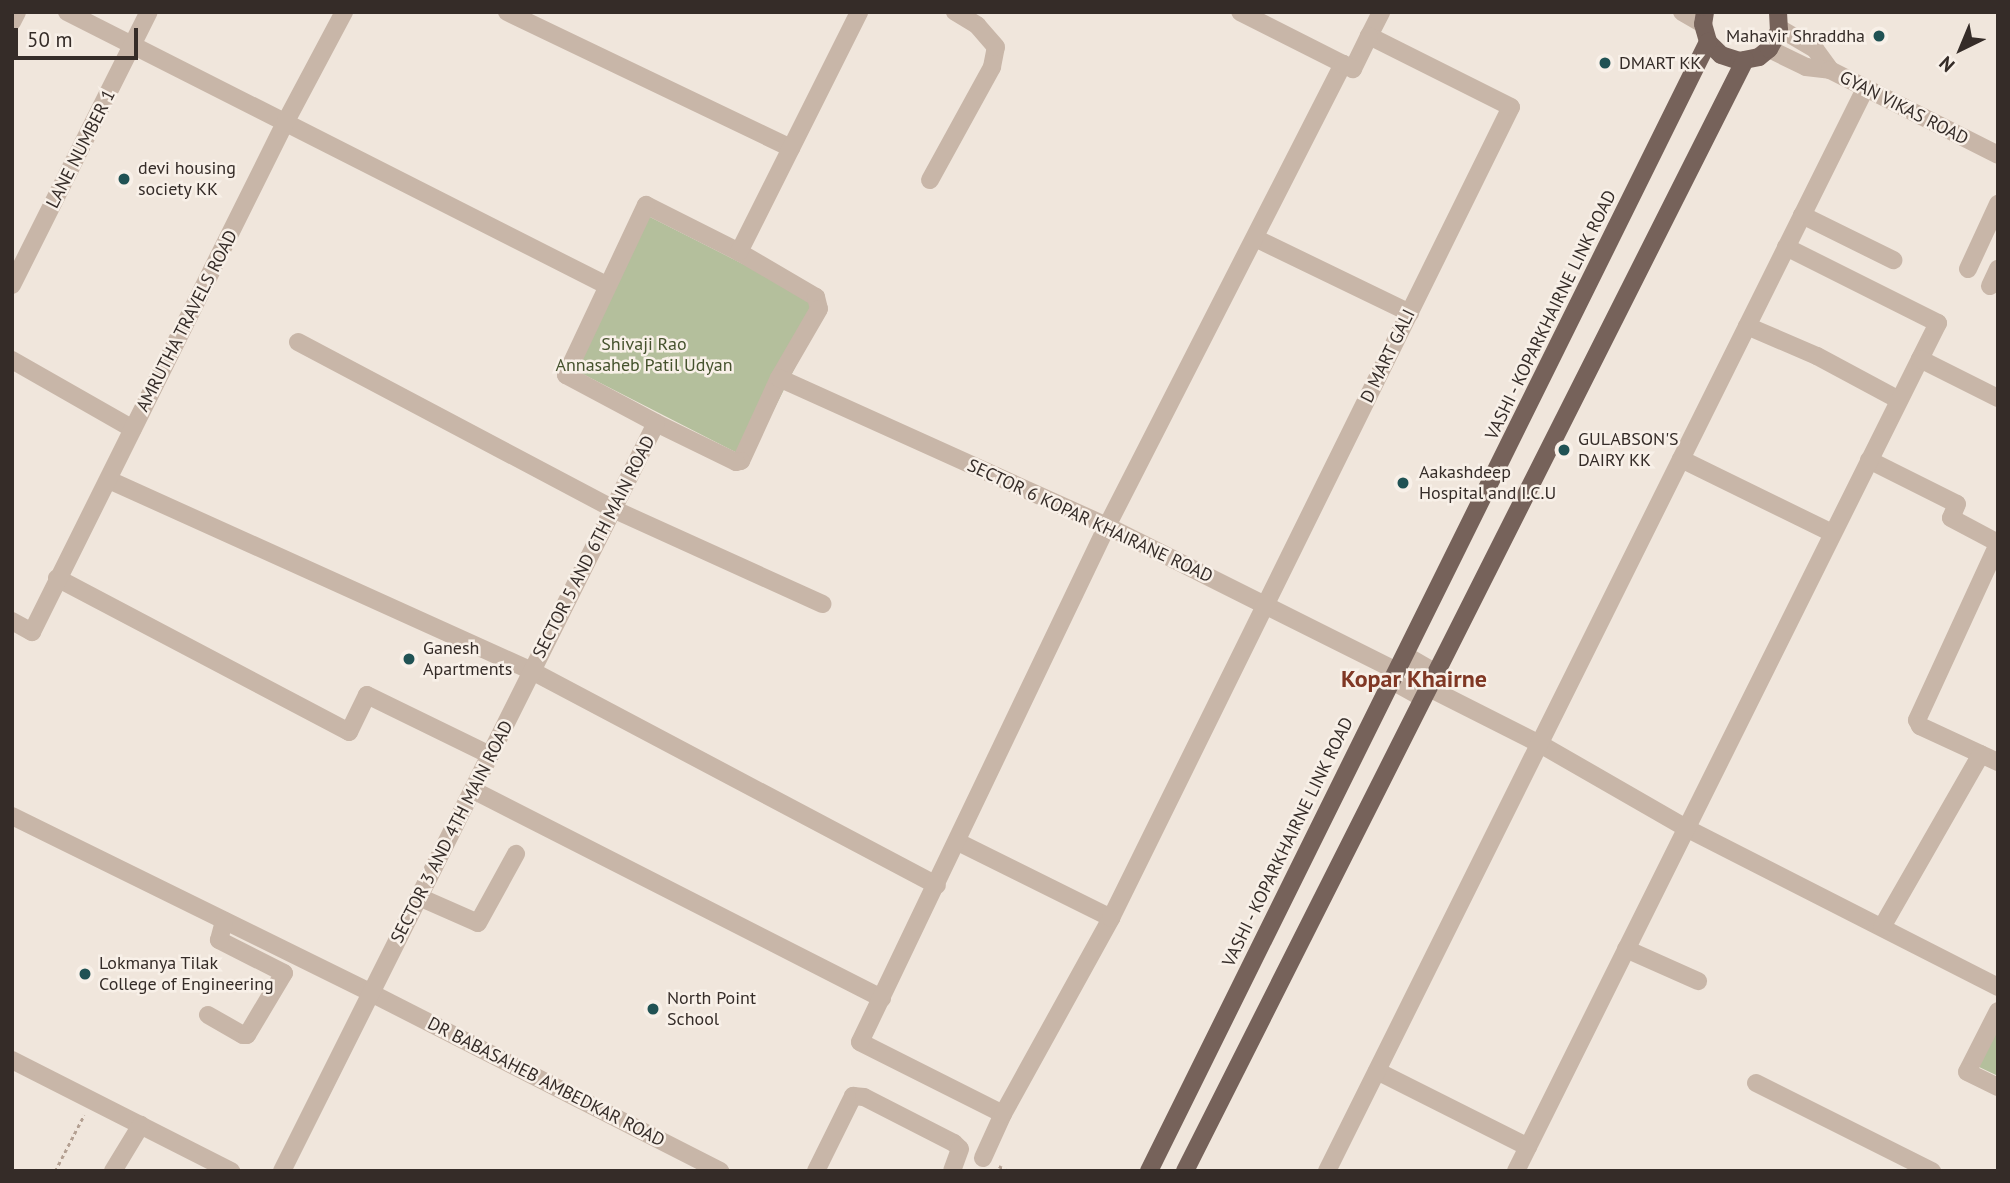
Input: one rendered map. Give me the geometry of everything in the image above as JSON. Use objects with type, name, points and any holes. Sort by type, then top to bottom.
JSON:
[{"type":"main road","points":[[1704,18],[1708,42],[1726,58],[1745,60],[1759,57],[1769,49],[1779,20]]},
{"type":"main road","name":"VASHI - KOPARKHAIRNE LINK ROAD","points":[[1149,1171],[1708,42]]},
{"type":"main road","points":[[1185,1171],[1745,60]]},
{"type":"street","points":[[12,22],[17,12]]},
{"type":"street","points":[[67,12],[606,285]]},
{"type":"street","name":"LANE NUMBER 1","points":[[12,285],[149,12]]},
{"type":"street","name":"AMRUTHA TRAVELS ROAD","points":[[12,621],[32,632],[285,123],[344,12]]},
{"type":"street","points":[[507,12],[790,148]]},
{"type":"street","points":[[738,251],[859,12]]},
{"type":"street","points":[[930,180],[992,67],[996,47],[977,25],[955,12]]},
{"type":"street","points":[[1240,12],[1353,69],[1381,12]]},
{"type":"street","points":[[1682,12],[1704,18]]},
{"type":"street","points":[[1779,20],[1815,49],[1830,70]]},
{"type":"street","name":"D MART GALI","points":[[983,1158],[1003,1114],[1111,918],[1511,107],[1369,36]]},
{"type":"street","name":"GYAN VIKAS ROAD","points":[[1769,49],[1806,66],[1830,70],[1998,155]]},
{"type":"street","points":[[1003,1114],[860,1042],[1107,526],[1256,239],[1343,64]]},
{"type":"street","points":[[1327,1171],[1865,89]]},
{"type":"street","points":[[1968,269],[1998,204]]},
{"type":"street","points":[[646,205],[738,251],[816,297],[818,309],[779,378],[741,461],[736,462],[656,424],[566,375],[606,285],[646,205]]},
{"type":"street","points":[[1802,215],[1894,260]]},
{"type":"street","points":[[1256,239],[1410,313]]},
{"type":"street","points":[[1517,1171],[1938,323],[1786,247]]},
{"type":"street","points":[[1990,286],[1998,269]]},
{"type":"street","points":[[1747,326],[1817,356],[1899,400]]},
{"type":"street","points":[[298,342],[613,509],[822,604]]},
{"type":"street","points":[[1920,359],[1998,398]]},
{"type":"street","points":[[12,360],[133,429]]},
{"type":"street","name":"SECTOR 6 KOPAR KHAIRANE ROAD","points":[[779,378],[1107,526],[1398,669]]},
{"type":"street","name":"SECTOR 5 AND 6TH MAIN ROAD","points":[[532,671],[656,424]]},
{"type":"street","points":[[1681,458],[1832,533]]},
{"type":"street","points":[[1869,460],[1957,504],[1951,518],[1998,543],[1917,720],[1920,726],[1990,758],[1882,927]]},
{"type":"street","points":[[109,480],[532,671],[937,885]]},
{"type":"street","points":[[57,578],[349,732],[367,695],[490,755]]},
{"type":"street","points":[[1398,669],[1540,744],[1688,829],[1998,987]]},
{"type":"street","points":[[1398,669],[1429,686]]},
{"type":"street","name":"SECTOR 3 AND 4TH MAIN ROAD","points":[[282,1171],[532,671]]},
{"type":"street","points":[[472,790],[881,998]]},
{"type":"street","name":"DR BABASAHEB AMBEDKAR ROAD","points":[[12,816],[371,993],[720,1171]]},
{"type":"street","points":[[958,842],[1111,918]]},
{"type":"street","points":[[419,897],[478,923],[516,854]]},
{"type":"street","points":[[224,920],[219,940],[284,974]]},
{"type":"street","points":[[1626,949],[1698,981]]},
{"type":"street","points":[[208,1015],[247,1035],[284,974],[292,971],[294,955]]},
{"type":"street","points":[[1998,1011],[1967,1072],[1998,1087]]},
{"type":"street","points":[[12,1059],[231,1171]]},
{"type":"street","points":[[1377,1071],[1528,1147]]},
{"type":"street","points":[[1756,1083],[1932,1171]]},
{"type":"street","points":[[816,1171],[853,1096],[864,1097],[954,1143],[960,1149],[952,1171]]},
{"type":"street","points":[[113,1171],[141,1125]]},
{"type":"path","points":[[55,1171],[92,1100]]},
{"type":"green space","name":"Shivaji Rao Annasaheb Patil Udyan","points":[[648,216],[826,306],[749,459],[571,368]]},
{"type":"green space","points":[[1998,1025],[1998,1076],[1977,1066]]},
{"type":"place","name":"Mahavir Shraddha","points":[[1879,36]]},
{"type":"place","name":"DMART KK","points":[[1605,63]]},
{"type":"place","name":"devi housing society KK","points":[[124,179]]},
{"type":"place","name":"GULABSON'S DAIRY KK","points":[[1564,450]]},
{"type":"place","name":"Aakashdeep Hospital and I.C.U","points":[[1403,483]]},
{"type":"place","name":"Ganesh Apartments","points":[[409,659]]},
{"type":"place","name":"Lokmanya Tilak College of Engineering","points":[[85,974]]},
{"type":"place","name":"North Point School","points":[[653,1009]]},
{"type":"district","name":"Kopar Khairne","points":[[1414,679]]}]
